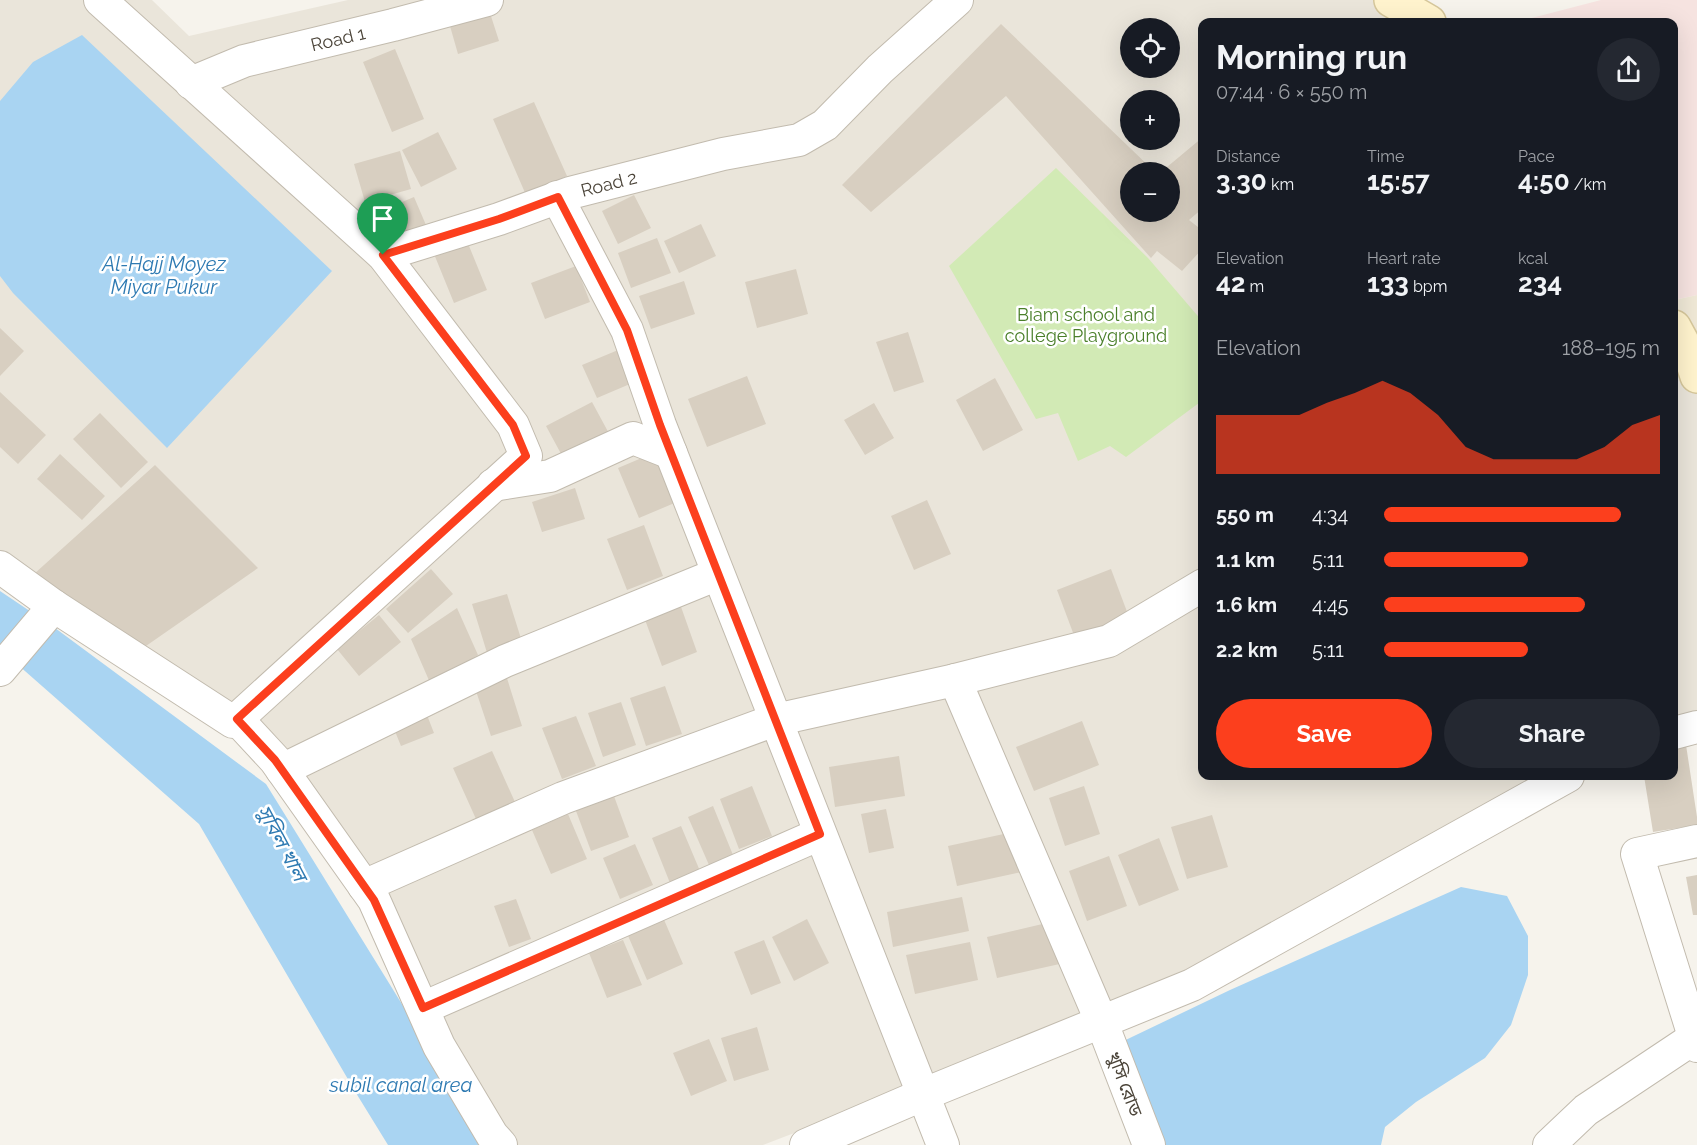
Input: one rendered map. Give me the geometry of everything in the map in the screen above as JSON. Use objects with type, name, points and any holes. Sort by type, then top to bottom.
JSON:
[{"type":"main road","points":[[1391,0],[1422,18]]},
{"type":"main road","points":[[1678,339],[1687,366]]},
{"type":"street","points":[[0,567],[54,606],[233,722],[526,456],[513,425],[383,255],[100,0]]},
{"type":"street","name":"Road 1","points":[[191,83],[243,61],[393,26],[487,0]]},
{"type":"street","name":"Road 2","points":[[383,255],[499,219],[558,197],[723,154],[799,140],[825,125],[880,69],[957,0]]},
{"type":"street","points":[[558,197],[627,330],[671,453],[943,1145]]},
{"type":"street","points":[[493,485],[550,476],[633,438],[671,453]]},
{"type":"street","points":[[282,770],[505,661],[718,574]]},
{"type":"street","points":[[364,886],[563,798],[775,720],[955,680],[1109,641],[1198,588]]},
{"type":"street","points":[[0,670],[54,606]]},
{"type":"street","name":"খুসি রোড","points":[[955,680],[1102,1023],[1149,1145]]},
{"type":"street","points":[[237,719],[275,760],[374,900],[439,1046],[492,1135],[501,1145]]},
{"type":"street","points":[[1678,732],[1697,727]]},
{"type":"street","points":[[806,1145],[922,1095],[1192,986],[1561,780]]},
{"type":"street","points":[[423,1008],[820,834]]},
{"type":"street","points":[[1549,1145],[1586,1110],[1696,1042],[1637,854],[1697,841]]},
{"type":"shaded area","points":[[0,0],[152,0],[189,36],[348,0],[1391,0],[1415,18],[1198,18],[1198,780],[1571,780],[1088,1020],[763,1145],[516,1145],[278,753],[0,564]]},
{"type":"shaded area","points":[[1601,0],[1697,0],[1697,295],[1678,299],[1678,18],[1531,18]]},
{"type":"shaded area","points":[[1697,295],[1697,394],[1678,346],[1678,299]]},
{"type":"shaded area","points":[[1678,337],[1697,376],[1697,714],[1678,724]]},
{"type":"green space","name":"Biam school and college Playground","points":[[1056,168],[1148,258],[1198,316],[1198,404],[1126,457],[1110,446],[1078,461],[1058,413],[1036,419],[949,266]]},
{"type":"water","name":"Al-Hajj Moyez Miyar Pukur","points":[[82,35],[332,271],[167,448],[13,293],[0,276],[0,101],[33,62]]},
{"type":"water","name":"subil canal area","points":[[0,591],[55,628],[266,784],[489,1145],[388,1145],[199,824],[9,657],[0,652]]},
{"type":"water","points":[[1461,887],[1507,896],[1528,936],[1528,975],[1511,1025],[1485,1058],[1416,1102],[1385,1127],[1381,1145],[1149,1145],[1111,1047],[1230,990]]},
{"type":"building","points":[[490,13],[499,41],[458,54],[450,26]]},
{"type":"building","points":[[1001,24],[1120,138],[1120,150],[1132,150],[1145,162],[1120,162],[1120,222],[1180,222],[1180,162],[1173,162],[1198,141],[1198,212],[1189,220],[1198,227],[1198,253],[1182,271],[1157,251],[1151,258],[1006,96],[871,212],[842,185]]},
{"type":"building","points":[[395,49],[424,119],[392,132],[363,62]]},
{"type":"building","points":[[534,102],[567,176],[526,195],[493,119]]},
{"type":"building","points":[[438,132],[457,169],[421,187],[402,150]]},
{"type":"building","points":[[400,151],[411,189],[365,202],[354,164]]},
{"type":"building","points":[[634,195],[651,228],[618,244],[602,211]]},
{"type":"building","points":[[414,197],[429,232],[391,248],[376,213]]},
{"type":"building","points":[[701,224],[716,256],[679,273],[664,241]]},
{"type":"building","points":[[657,238],[671,273],[631,288],[618,253]]},
{"type":"building","points":[[467,241],[487,290],[454,303],[434,254]]},
{"type":"building","points":[[576,266],[590,302],[545,319],[531,283]]},
{"type":"building","points":[[796,269],[808,314],[757,328],[745,282]]},
{"type":"building","points":[[684,281],[695,314],[651,329],[639,296]]},
{"type":"building","points":[[0,328],[24,351],[0,376]]},
{"type":"building","points":[[908,332],[924,382],[894,392],[876,342]]},
{"type":"building","points":[[623,348],[637,381],[597,398],[582,365]]},
{"type":"building","points":[[747,376],[766,424],[707,447],[688,399]]},
{"type":"building","points":[[995,378],[1023,430],[983,451],[956,400]]},
{"type":"building","points":[[0,392],[46,435],[18,464],[0,447]]},
{"type":"building","points":[[592,402],[612,439],[566,463],[546,426]]},
{"type":"building","points":[[874,403],[894,438],[865,455],[844,420]]},
{"type":"building","points":[[100,413],[148,462],[121,488],[73,439]]},
{"type":"building","points":[[663,449],[684,499],[639,518],[618,468]]},
{"type":"building","points":[[60,454],[105,496],[82,520],[37,479]]},
{"type":"building","points":[[155,465],[258,568],[133,655],[24,583]]},
{"type":"building","points":[[575,488],[585,519],[542,532],[532,502]]},
{"type":"building","points":[[927,500],[951,554],[914,570],[891,516]]},
{"type":"building","points":[[644,525],[663,576],[627,590],[607,539]]},
{"type":"building","points":[[431,569],[453,594],[408,633],[386,609]]},
{"type":"building","points":[[1111,569],[1129,617],[1075,638],[1057,590]]},
{"type":"building","points":[[507,594],[523,645],[488,656],[472,604]]},
{"type":"building","points":[[680,604],[697,652],[662,666],[644,617]]},
{"type":"building","points":[[457,608],[478,655],[431,685],[411,639]]},
{"type":"building","points":[[379,615],[401,642],[359,676],[337,649]]},
{"type":"building","points":[[506,675],[522,726],[491,736],[474,685]]},
{"type":"building","points":[[665,686],[682,734],[646,746],[630,698]]},
{"type":"building","points":[[621,702],[636,745],[603,757],[588,713]]},
{"type":"building","points":[[425,710],[434,733],[401,746],[392,724]]},
{"type":"building","points":[[576,716],[596,766],[562,779],[542,728]]},
{"type":"building","points":[[1082,721],[1099,765],[1034,791],[1016,747]]},
{"type":"building","points":[[1686,745],[1697,825],[1653,832],[1645,780],[1678,780],[1678,746]]},
{"type":"building","points":[[492,751],[515,802],[476,819],[453,768]]},
{"type":"building","points":[[899,756],[905,796],[835,807],[829,767]]},
{"type":"building","points":[[752,786],[772,836],[739,849],[720,799]]},
{"type":"building","points":[[1084,786],[1100,834],[1065,846],[1049,798]]},
{"type":"building","points":[[611,788],[629,837],[591,851],[573,803]]},
{"type":"building","points":[[713,806],[733,855],[709,865],[688,817]]},
{"type":"building","points":[[886,809],[894,848],[869,853],[861,814]]},
{"type":"building","points":[[568,814],[587,859],[551,874],[532,830]]},
{"type":"building","points":[[1212,815],[1228,867],[1187,879],[1171,827]]},
{"type":"building","points":[[681,826],[700,871],[670,883],[652,838]]},
{"type":"building","points":[[1013,832],[1022,872],[957,886],[948,846]]},
{"type":"building","points":[[1159,838],[1179,890],[1139,906],[1118,855]]},
{"type":"building","points":[[635,844],[653,885],[620,899],[603,858]]},
{"type":"building","points":[[1109,856],[1127,906],[1087,921],[1069,871]]},
{"type":"building","points":[[1697,875],[1697,915],[1693,915],[1686,877]]},
{"type":"building","points":[[962,897],[969,931],[893,947],[887,912]]},
{"type":"building","points":[[516,899],[531,939],[509,947],[494,906]]},
{"type":"building","points":[[662,915],[683,964],[647,980],[626,931]]},
{"type":"building","points":[[807,919],[829,963],[794,981],[772,937]]},
{"type":"building","points":[[1055,921],[1064,963],[997,978],[987,937]]},
{"type":"building","points":[[623,940],[642,985],[607,998],[589,953]]},
{"type":"building","points":[[764,940],[781,983],[751,995],[734,952]]},
{"type":"building","points":[[970,942],[978,980],[915,994],[906,955]]},
{"type":"building","points":[[757,1027],[769,1070],[734,1081],[721,1038]]},
{"type":"building","points":[[709,1039],[727,1081],[691,1096],[673,1053]]},
{"type":"route","points":[[558,197],[627,330],[660,425],[820,834],[423,1008],[374,900],[275,760],[237,719],[526,456],[513,425],[383,255],[499,219],[558,197]]},
{"type":"water label","name":"সুবিল খাল","points":[[282,843]]}]
